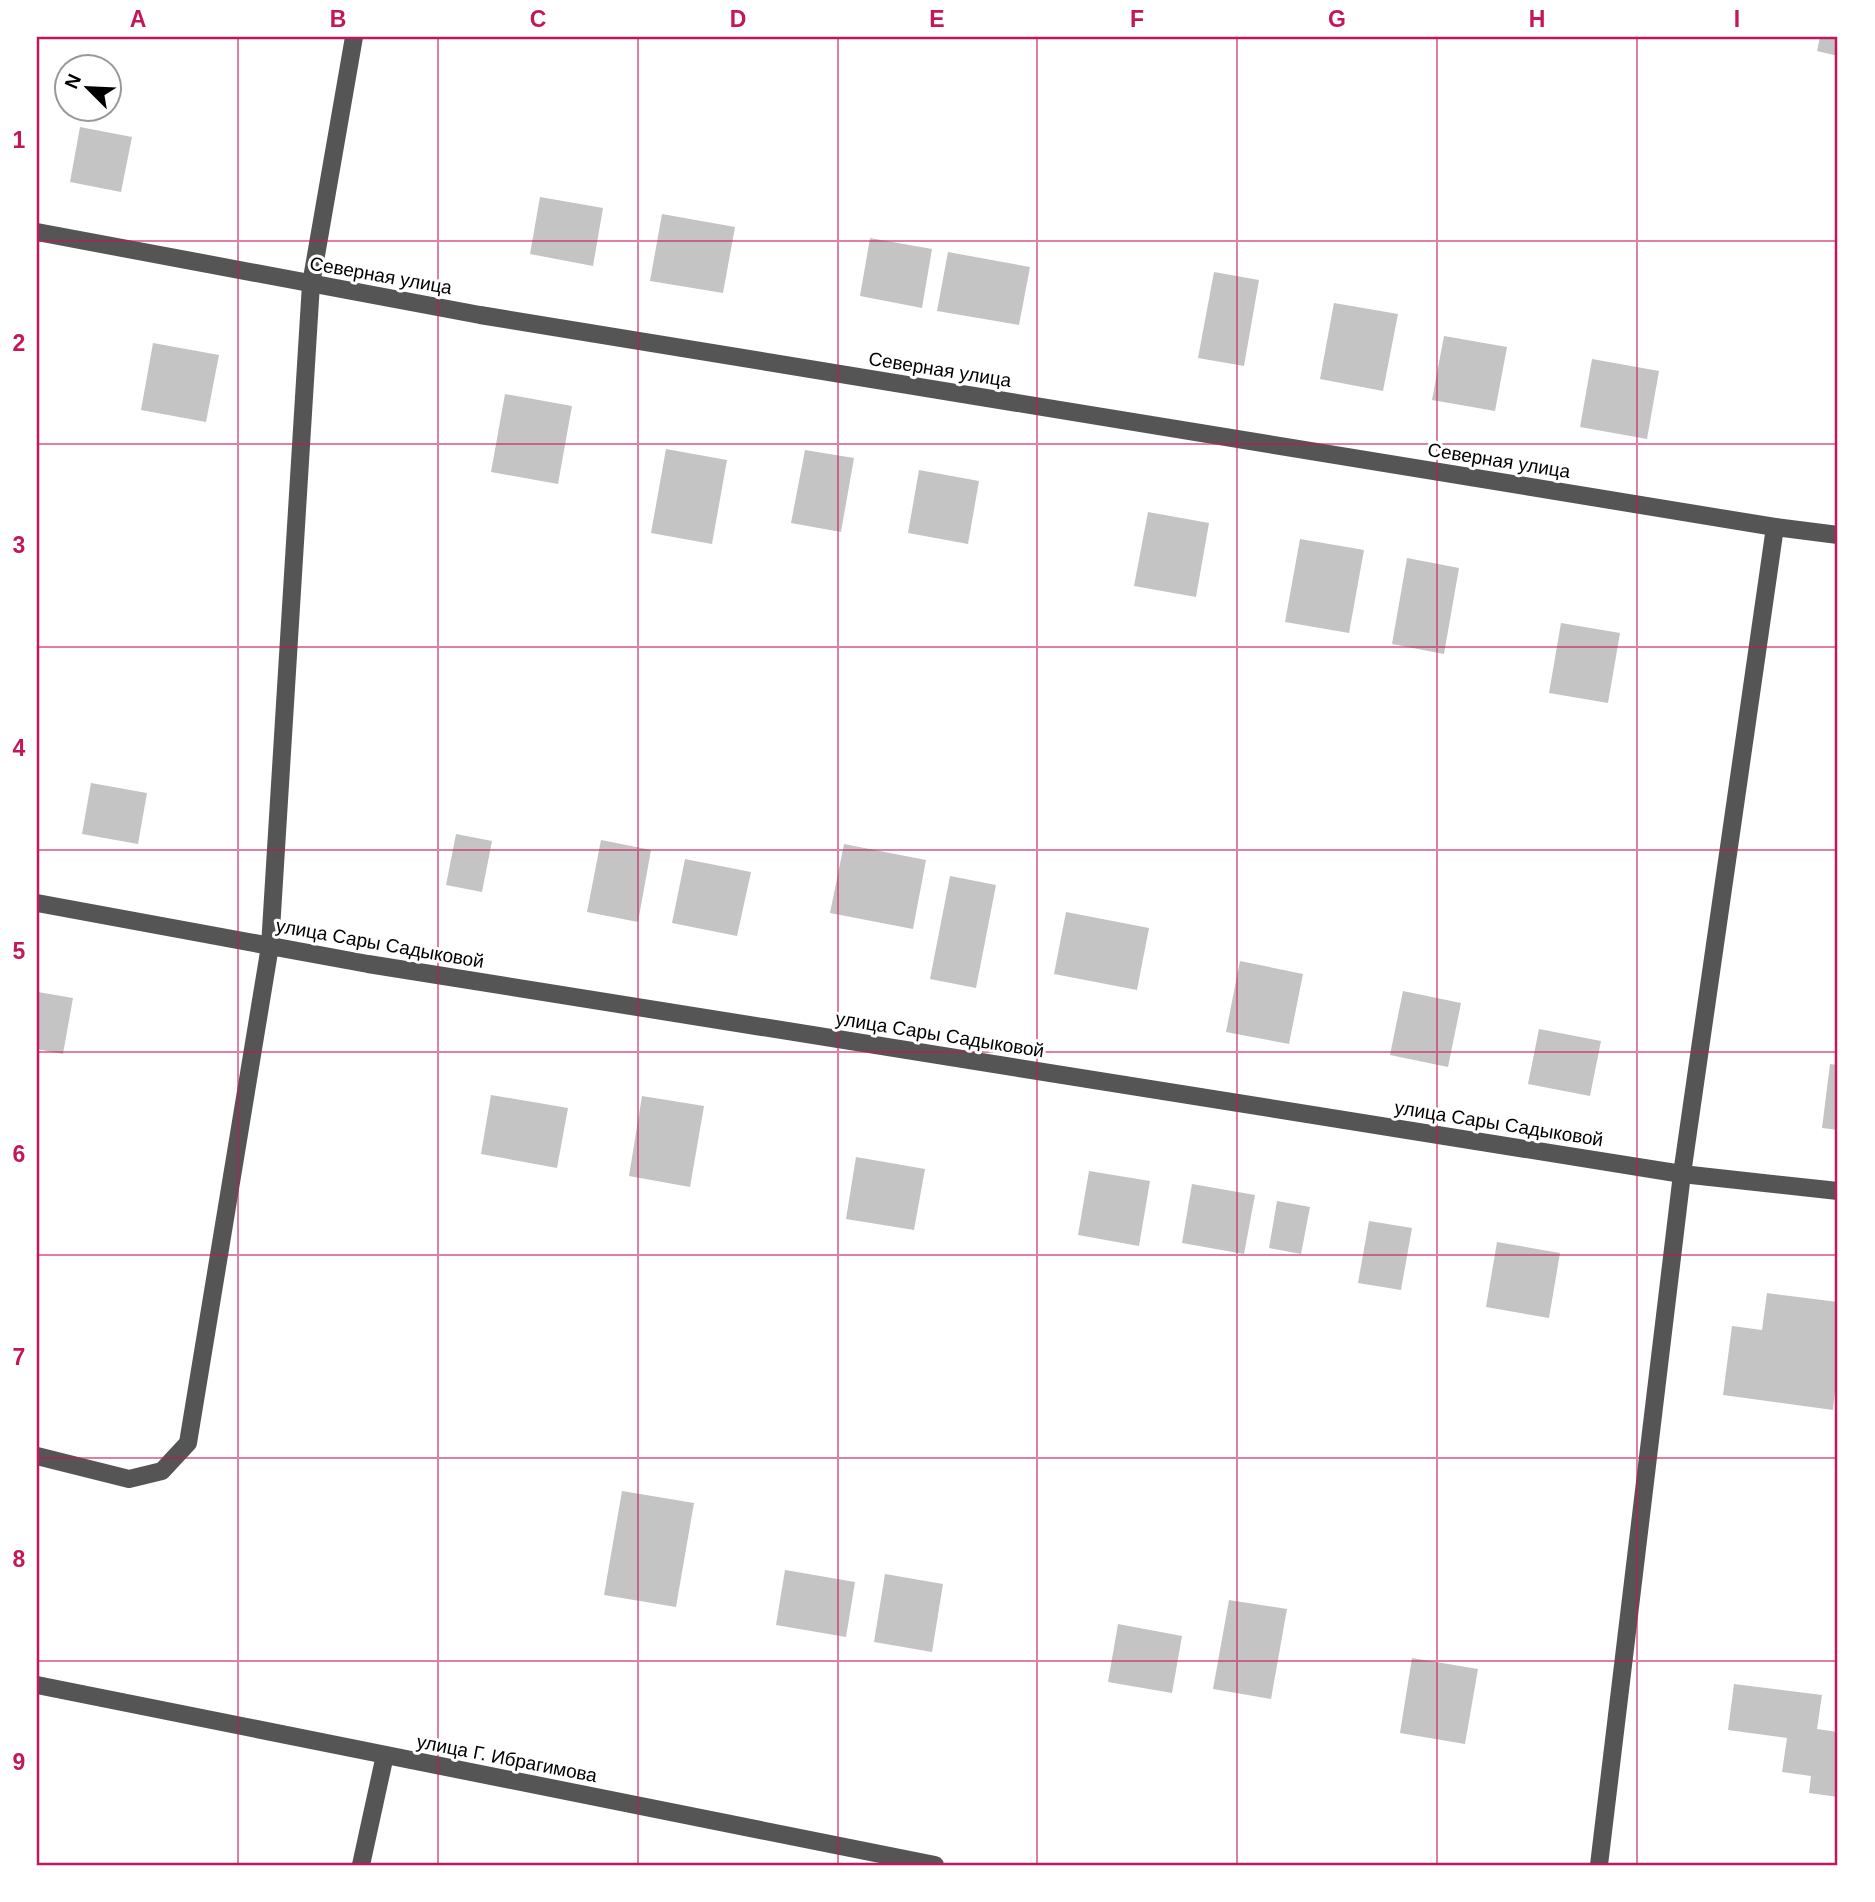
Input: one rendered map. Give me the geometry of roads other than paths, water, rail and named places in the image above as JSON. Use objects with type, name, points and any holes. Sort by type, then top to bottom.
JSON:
[{"type":"street","points":[[37,1456],[129,1479],[162,1471],[188,1443],[270,946],[311,284],[354,37]]},
{"type":"street","name":"Северная улица","points":[[37,232],[480,315],[1775,527],[1838,534]]},
{"type":"street","points":[[1599,1865],[1682,1174],[1775,527]]},
{"type":"street","name":"улица Сары Садыковой","points":[[37,903],[368,964],[1682,1174],[1838,1191]]},
{"type":"street","name":"улица Г. Ибрагимова","points":[[37,1685],[936,1865]]},
{"type":"street","points":[[361,1865],[385,1755]]}]
